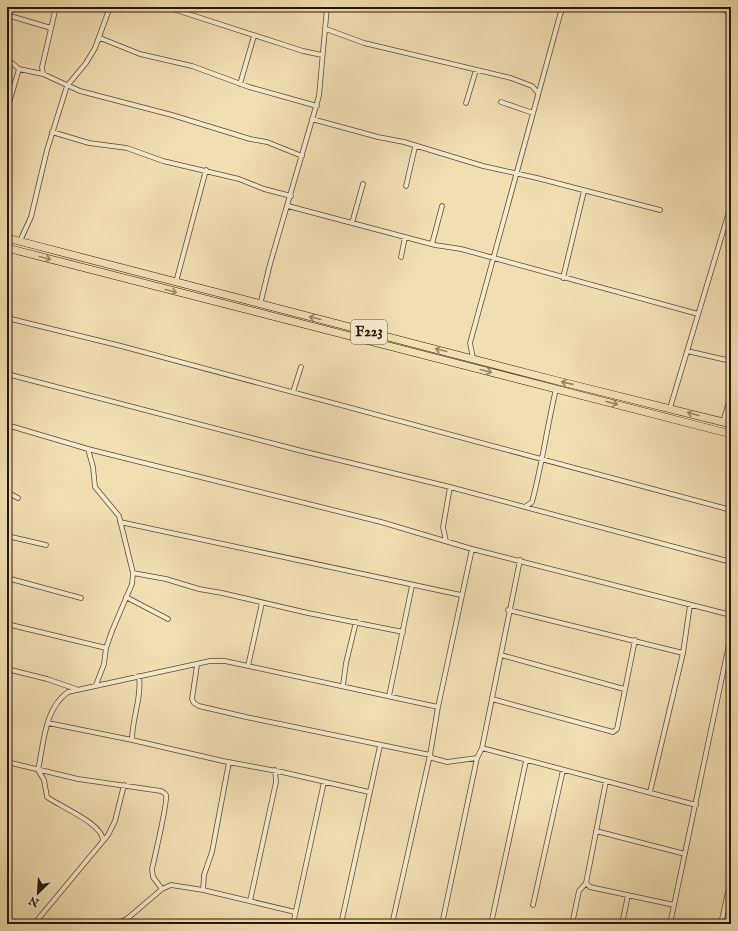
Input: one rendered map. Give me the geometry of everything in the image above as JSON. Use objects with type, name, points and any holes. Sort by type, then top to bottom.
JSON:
[{"type":"main road","name":"F223","points":[[7,238],[558,381],[731,424]]},
{"type":"main road","name":"F223","points":[[7,248],[731,434]]},
{"type":"main road","points":[[408,352],[411,342]]},
{"type":"street","points":[[43,74],[42,67],[56,7]]},
{"type":"street","points":[[20,241],[31,217],[52,132],[67,86],[86,63],[100,38],[110,7]]},
{"type":"street","points":[[162,7],[173,9],[254,36],[322,55]]},
{"type":"street","points":[[260,304],[270,264],[317,106],[321,83],[322,55],[326,29],[327,7]]},
{"type":"street","points":[[473,358],[470,343],[563,7]]},
{"type":"street","points":[[721,7],[729,13]]},
{"type":"street","points":[[7,15],[51,28]]},
{"type":"street","points":[[326,29],[364,43],[525,83],[532,86],[538,93]]},
{"type":"street","points":[[240,84],[254,36]]},
{"type":"street","points":[[100,38],[140,54],[192,66],[240,84],[317,106]]},
{"type":"street","points":[[7,62],[12,63],[19,69],[43,74],[67,86],[152,111],[172,115],[250,139],[267,142],[302,156]]},
{"type":"street","points":[[7,110],[19,69]]},
{"type":"street","points":[[466,103],[476,70]]},
{"type":"street","points":[[501,102],[533,113]]},
{"type":"street","points":[[312,119],[378,137],[404,142],[415,147],[517,174],[660,210]]},
{"type":"street","points":[[52,132],[96,144],[121,147],[170,163],[206,170],[291,196]]},
{"type":"street","points":[[406,186],[415,147]]},
{"type":"street","points":[[176,282],[206,170]]},
{"type":"street","points":[[352,223],[363,184]]},
{"type":"street","points":[[563,278],[584,191]]},
{"type":"street","points":[[670,408],[731,205]]},
{"type":"street","points":[[288,206],[432,244],[461,249],[698,314]]},
{"type":"street","points":[[432,244],[442,206]]},
{"type":"street","points":[[400,257],[405,237]]},
{"type":"street","points":[[7,318],[121,346],[731,510]]},
{"type":"street","points":[[687,351],[731,361]]},
{"type":"street","points":[[293,392],[300,367]]},
{"type":"street","points":[[7,374],[298,450],[528,506],[731,562]]},
{"type":"street","points":[[528,506],[537,483],[556,389]]},
{"type":"street","points":[[723,422],[731,395]]},
{"type":"street","points":[[7,425],[88,449],[381,522],[472,549],[731,615]]},
{"type":"street","points":[[88,449],[93,467],[95,487],[113,508],[120,522],[133,573],[132,584],[106,648],[105,660],[96,685]]},
{"type":"street","points":[[446,541],[443,527],[450,487]]},
{"type":"street","points":[[7,492],[18,498]]},
{"type":"street","points":[[120,522],[412,586],[462,595]]},
{"type":"street","points":[[7,536],[46,545]]},
{"type":"street","points":[[392,924],[430,755],[438,707],[472,549]]},
{"type":"street","points":[[442,924],[477,758],[482,748],[501,655],[508,610],[520,560]]},
{"type":"street","points":[[133,573],[166,579],[200,589],[262,603],[403,632]]},
{"type":"street","points":[[7,578],[81,598]]},
{"type":"street","points":[[389,696],[412,586]]},
{"type":"street","points":[[126,597],[168,619]]},
{"type":"street","points":[[248,666],[262,603]]},
{"type":"street","points":[[650,792],[683,653],[690,605]]},
{"type":"street","points":[[508,610],[683,653]]},
{"type":"street","points":[[343,685],[346,663],[356,622]]},
{"type":"street","points":[[7,624],[106,648]]},
{"type":"street","points":[[670,924],[696,805],[728,649],[731,627]]},
{"type":"street","points":[[492,699],[613,732],[617,729],[635,640]]},
{"type":"street","points":[[501,655],[578,675],[624,689]]},
{"type":"street","points":[[103,841],[100,832],[86,820],[47,797],[44,780],[38,770],[48,723],[53,708],[63,696],[76,689],[197,665],[210,661],[225,661],[343,685],[438,707]]},
{"type":"street","points":[[197,665],[192,699],[194,703],[199,706],[380,746],[430,755],[432,758],[448,762],[477,758]]},
{"type":"street","points":[[7,669],[47,679],[76,689]]},
{"type":"street","points":[[132,740],[134,720],[140,692],[139,676]]},
{"type":"street","points":[[48,723],[230,762],[275,770],[369,792]]},
{"type":"street","points":[[341,924],[380,746]]},
{"type":"street","points":[[482,748],[526,761],[696,805]]},
{"type":"street","points":[[491,924],[526,761]]},
{"type":"street","points":[[7,762],[78,779],[161,791],[166,795],[157,852],[152,869],[153,877],[162,889]]},
{"type":"street","points":[[203,890],[204,875],[212,852],[230,762]]},
{"type":"street","points":[[250,901],[276,782],[275,770]]},
{"type":"street","points":[[533,905],[563,770]]},
{"type":"street","points":[[572,924],[579,891],[586,883],[606,781]]},
{"type":"street","points":[[293,924],[324,782]]},
{"type":"street","points":[[34,924],[103,841],[115,821],[124,785]]},
{"type":"street","points":[[596,831],[685,854]]},
{"type":"street","points":[[721,924],[730,889],[731,878]]},
{"type":"street","points":[[586,883],[590,887],[674,905]]},
{"type":"street","points":[[119,923],[162,889],[171,885],[203,890],[295,912]]},
{"type":"street","points":[[622,924],[628,895]]},
{"type":"street","points":[[119,923],[130,924]]}]
